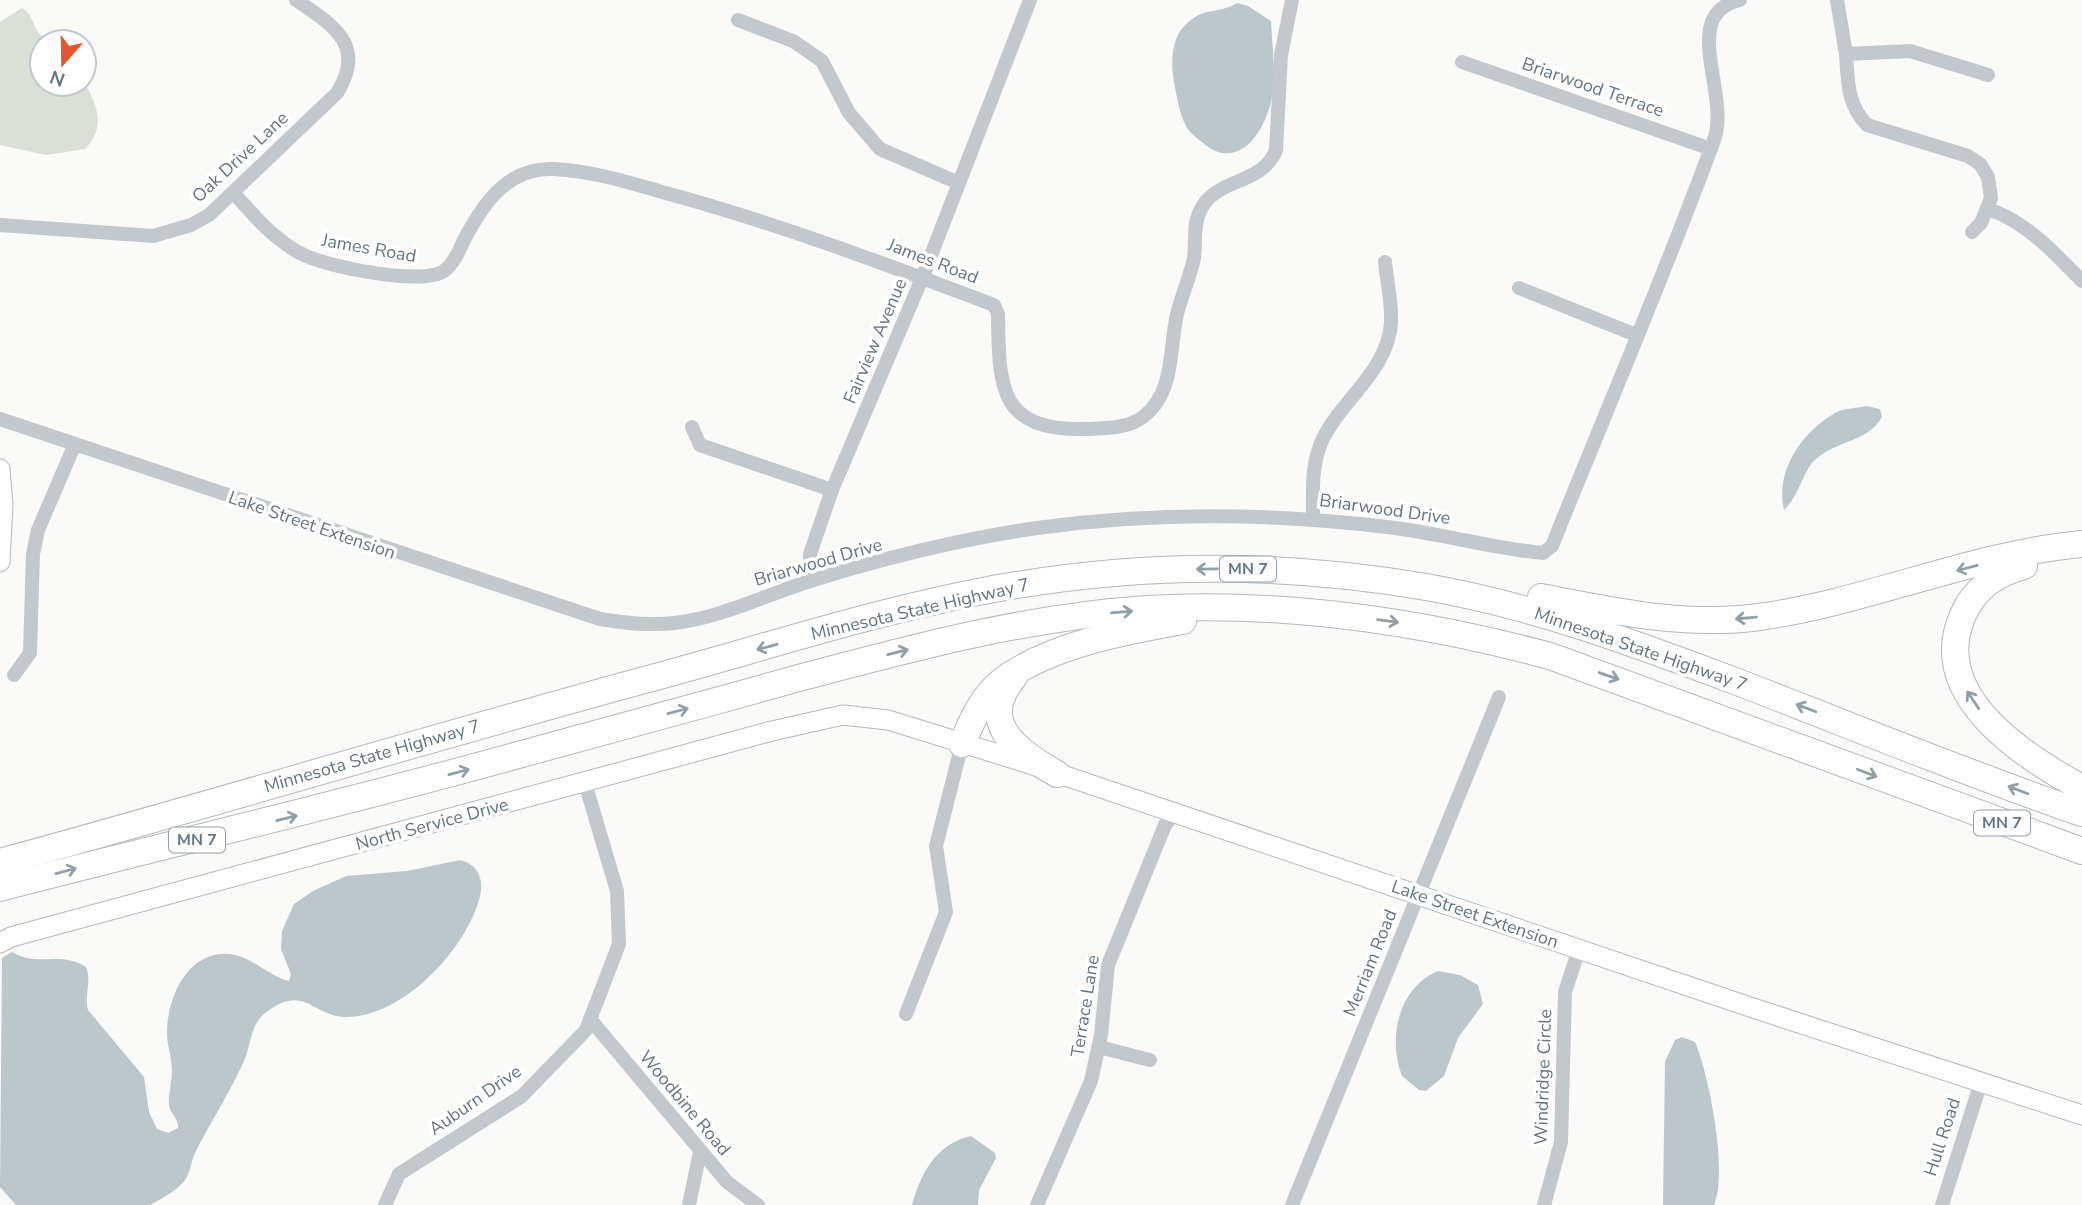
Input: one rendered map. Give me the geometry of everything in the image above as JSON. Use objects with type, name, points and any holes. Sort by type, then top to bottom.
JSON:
[{"type":"highway","points":[[1325,573],[1435,578],[1630,616],[1719,620],[1781,613],[2019,554],[2082,544]]},
{"type":"highway","points":[[2082,556],[2011,570],[1986,584],[1964,612],[1957,632],[1955,654],[1963,686],[1989,721],[2020,749],[2082,788]]},
{"type":"highway","name":"Minnesota State Highway 7","points":[[0,862],[409,745],[971,594],[1038,582],[1138,571],[1213,568],[1325,573],[1472,596],[1594,629],[2082,813]]},
{"type":"highway","name":"Minnesota State Highway 7","points":[[0,888],[382,794],[872,659],[998,628],[1148,609],[1248,608],[1321,613],[1444,630],[1550,656],[1659,694],[1922,794],[2082,850]]},
{"type":"highway","points":[[961,744],[984,701],[1002,682],[1060,652],[1120,633],[1217,617],[1321,613]]},
{"type":"highway","points":[[1021,670],[1002,698],[1000,708],[1004,729],[1014,746],[1058,774]]},
{"type":"highway","points":[[1922,794],[2082,862]]},
{"type":"highway","points":[[0,852],[195,807]]},
{"type":"street","name":"Oak Drive Lane","points":[[0,225],[153,236],[191,225],[209,215],[337,93],[345,80],[349,65],[341,35],[331,23],[296,0]]},
{"type":"street","name":"Fairview Avenue","points":[[811,581],[810,554],[832,490],[923,276],[1030,0]]},
{"type":"street","name":"James Road","points":[[233,192],[276,237],[304,255],[323,262],[408,277],[428,277],[442,273],[452,264],[483,205],[495,191],[512,180],[536,172],[549,169],[577,170],[707,205],[923,276],[994,305],[998,314],[1003,385],[1012,405],[1029,420],[1061,429],[1125,426],[1142,418],[1155,406],[1164,390],[1177,316],[1193,261],[1199,212],[1213,194],[1264,169],[1276,150],[1281,55],[1292,0]]},
{"type":"street","name":"Briarwood Drive","points":[[626,623],[675,623],[811,581],[960,542],[1037,528],[1121,519],[1203,516],[1313,519],[1389,527],[1538,553],[1549,551],[1711,149],[1718,120],[1710,22],[1721,6],[1740,0]]},
{"type":"street","points":[[1837,0],[1850,100],[1856,114],[1867,125],[1882,132],[1968,156],[1980,164],[1990,184],[1982,223],[1972,232]]},
{"type":"street","points":[[738,20],[793,41],[822,61],[849,113],[880,149],[959,183]]},
{"type":"street","points":[[1846,54],[1910,51],[1988,75]]},
{"type":"street","name":"Briarwood Terrace","points":[[1462,62],[1711,149]]},
{"type":"street","points":[[1986,209],[2002,213],[2029,233],[2082,281]]},
{"type":"street","points":[[1313,519],[1314,472],[1322,442],[1374,368],[1388,339],[1391,323],[1385,262]]},
{"type":"street","points":[[1520,288],[1636,335]]},
{"type":"street","name":"Lake Street Extension","points":[[0,419],[562,607],[626,623]]},
{"type":"street","points":[[692,427],[700,445],[832,490]]},
{"type":"street","points":[[14,676],[30,653],[33,554],[38,530],[75,444]]},
{"type":"street","points":[[0,469],[3,504],[0,562]]},
{"type":"street","name":"Merriam Road","points":[[1292,1205],[1500,697]]},
{"type":"street","name":"Lake Street Extension","points":[[867,716],[1058,774],[2082,1115]]},
{"type":"street","name":"North Service Drive","points":[[0,943],[11,937],[235,875],[828,717],[867,716]]},
{"type":"street","points":[[906,1014],[946,912],[936,846],[961,744]]},
{"type":"street","name":"Auburn Drive","points":[[385,1205],[399,1174],[522,1096],[586,1030],[620,944],[617,891],[585,783]]},
{"type":"street","name":"Terrace Lane","points":[[1037,1205],[1091,1082],[1099,1047],[1104,988],[1111,954],[1165,825],[1174,814]]},
{"type":"street","name":"Windridge Circle","points":[[1544,1205],[1562,1142],[1565,992],[1579,949]]},
{"type":"street","name":"Woodbine Road","points":[[590,1019],[727,1182],[758,1205]]},
{"type":"street","points":[[1099,1047],[1150,1060]]},
{"type":"street","name":"Hull Road","points":[[1942,1205],[1981,1082]]},
{"type":"street","points":[[689,1205],[700,1152]]},
{"type":"shaded area","points":[[1237,3],[1248,6],[1271,21],[1274,81],[1271,101],[1262,126],[1247,145],[1238,151],[1227,153],[1215,151],[1187,128],[1176,94],[1173,55],[1175,42],[1189,22],[1202,13]]},
{"type":"shaded area","points":[[22,8],[36,28],[28,28],[28,98],[92,98],[98,125],[92,141],[85,149],[46,155],[0,145],[0,22]]},
{"type":"shaded area","points":[[1867,406],[1880,409],[1882,417],[1876,425],[1860,437],[1832,448],[1815,460],[1784,510],[1783,481],[1793,454],[1802,442],[1811,431],[1835,413]]},
{"type":"shaded area","points":[[460,860],[471,865],[478,873],[481,890],[473,916],[447,958],[409,994],[366,1015],[333,1015],[298,1001],[278,1004],[265,1013],[255,1027],[240,1069],[194,1155],[187,1177],[174,1191],[150,1205],[16,1205],[0,1187],[2,958],[12,952],[31,959],[67,960],[86,967],[88,1010],[144,1077],[149,1112],[157,1129],[168,1133],[178,1128],[169,1104],[172,1071],[167,1038],[168,1019],[176,991],[192,968],[215,955],[230,954],[246,959],[289,981],[291,974],[281,949],[282,931],[294,904],[313,891],[346,876],[407,871]]},
{"type":"shaded area","points":[[1438,971],[1460,975],[1478,985],[1483,1004],[1458,1038],[1444,1076],[1426,1091],[1419,1090],[1402,1076],[1396,1046],[1397,1030],[1400,1015],[1414,989]]},
{"type":"shaded area","points":[[1682,1037],[1695,1042],[1711,1099],[1719,1170],[1714,1205],[1663,1205],[1665,1062],[1675,1040]]},
{"type":"shaded area","points":[[971,1136],[995,1153],[996,1158],[979,1190],[978,1205],[912,1205],[925,1171],[939,1153]]}]
